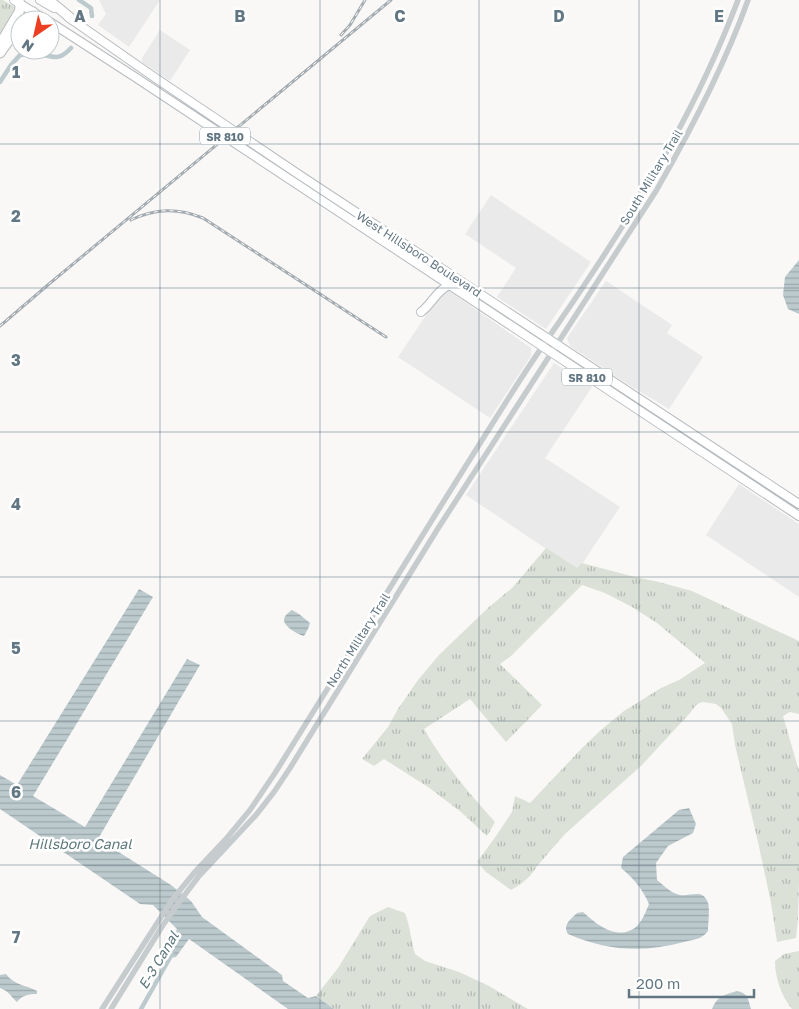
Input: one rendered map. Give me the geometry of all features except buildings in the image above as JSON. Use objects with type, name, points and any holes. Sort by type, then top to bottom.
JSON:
[{"type":"highway","points":[[49,0],[73,20]]},
{"type":"highway","points":[[0,44],[20,8],[17,1]]},
{"type":"highway","points":[[0,52],[10,38]]},
{"type":"main road","name":"West Hillsboro Boulevard","points":[[40,0],[73,20],[154,77],[360,215],[557,344],[798,509]]},
{"type":"main road","points":[[17,1],[30,10]]},
{"type":"main road","name":"West Hillsboro Boulevard","points":[[60,28],[784,506],[798,509]]},
{"type":"main road","points":[[269,166],[277,164],[288,167]]},
{"type":"main road","points":[[343,214],[360,215]]},
{"type":"main road","points":[[421,312],[427,308],[442,288],[449,285]]},
{"type":"street","name":"South Military Trail","points":[[542,347],[585,285],[672,143],[694,102],[738,0]]},
{"type":"street","name":"South Military Trail","points":[[551,353],[656,191],[681,148],[702,107],[748,0]]},
{"type":"street","name":"North Military Trail","points":[[160,923],[181,888],[250,810],[275,773],[430,520],[542,347]]},
{"type":"street","name":"North Military Trail","points":[[160,923],[213,861],[256,815],[274,792],[551,353]]},
{"type":"street","points":[[102,1009],[160,923]]},
{"type":"street","points":[[111,1009],[160,923]]},
{"type":"shaded area","points":[[99,0],[160,0],[129,47],[98,25],[106,14]]},
{"type":"shaded area","points":[[160,30],[190,50],[170,81],[142,62],[142,58]]},
{"type":"shaded area","points":[[491,195],[591,262],[546,329],[497,297],[516,268],[465,234]]},
{"type":"shaded area","points":[[606,281],[672,325],[667,333],[703,357],[669,409],[570,346],[567,338]]},
{"type":"shaded area","points":[[448,290],[531,348],[531,356],[490,418],[398,357],[441,293]]},
{"type":"shaded area","points":[[554,363],[592,387],[545,458],[620,507],[578,570],[466,495]]},
{"type":"shaded area","points":[[739,484],[799,524],[799,597],[706,535]]},
{"type":"green space","points":[[0,0],[3,0],[18,9],[10,10],[10,22],[0,39]]},
{"type":"green space","points":[[546,548],[577,568],[582,563],[692,591],[799,641],[799,714],[790,712],[783,716],[799,771],[799,881],[796,938],[777,942],[771,903],[735,745],[732,724],[716,704],[703,702],[697,704],[642,765],[565,834],[521,884],[511,890],[486,872],[477,862],[512,812],[515,796],[530,803],[582,748],[624,711],[705,663],[657,623],[605,593],[582,585],[511,656],[500,664],[542,705],[506,742],[470,699],[424,729],[448,766],[495,822],[487,836],[461,812],[428,787],[384,759],[374,766],[362,759],[388,727],[418,680],[439,655],[489,607],[513,587]]},
{"type":"green space","points":[[388,907],[405,913],[415,954],[425,961],[459,972],[489,986],[528,1009],[334,1009],[316,996],[338,968],[370,916]]},
{"type":"green space","points":[[799,951],[799,1009],[792,1009],[779,986],[775,961],[784,954]]},
{"type":"water","points":[[799,260],[799,314],[788,309],[783,295],[785,277]]},
{"type":"water","name":"Hillsboro Canal","points":[[139,589],[153,597],[33,796],[85,827],[187,659],[200,665],[98,839],[171,885],[191,901],[202,917],[282,975],[283,981],[308,998],[316,996],[334,1009],[288,1009],[189,939],[176,957],[169,958],[166,952],[177,929],[153,905],[140,904],[0,809],[0,775],[17,785]]},
{"type":"water","points":[[292,610],[310,623],[304,636],[292,630],[285,623],[285,617]]},
{"type":"water","points":[[689,808],[696,824],[693,833],[668,846],[656,863],[657,880],[677,894],[700,894],[706,898],[709,905],[708,931],[698,939],[669,946],[640,949],[611,947],[582,940],[568,934],[566,928],[568,922],[577,913],[583,912],[602,927],[616,932],[631,930],[638,925],[649,904],[637,884],[621,868],[623,857],[679,810]]},
{"type":"water","points":[[6,974],[16,983],[37,991],[37,994],[26,995],[17,1002],[0,988],[0,975]]},
{"type":"water","points":[[737,991],[745,995],[751,1009],[712,1009],[719,999]]},
{"type":"waterway","points":[[79,0],[91,8],[92,16]]},
{"type":"waterway","points":[[0,82],[20,55],[33,54],[59,57],[71,48]]},
{"type":"waterway","name":"E-3 Canal","points":[[141,1009],[172,954]]},
{"type":"railway","points":[[341,35],[350,25],[365,0]]},
{"type":"railway","points":[[0,326],[391,0]]},
{"type":"railway","points":[[131,220],[158,211],[185,212],[203,218],[386,337]]}]
